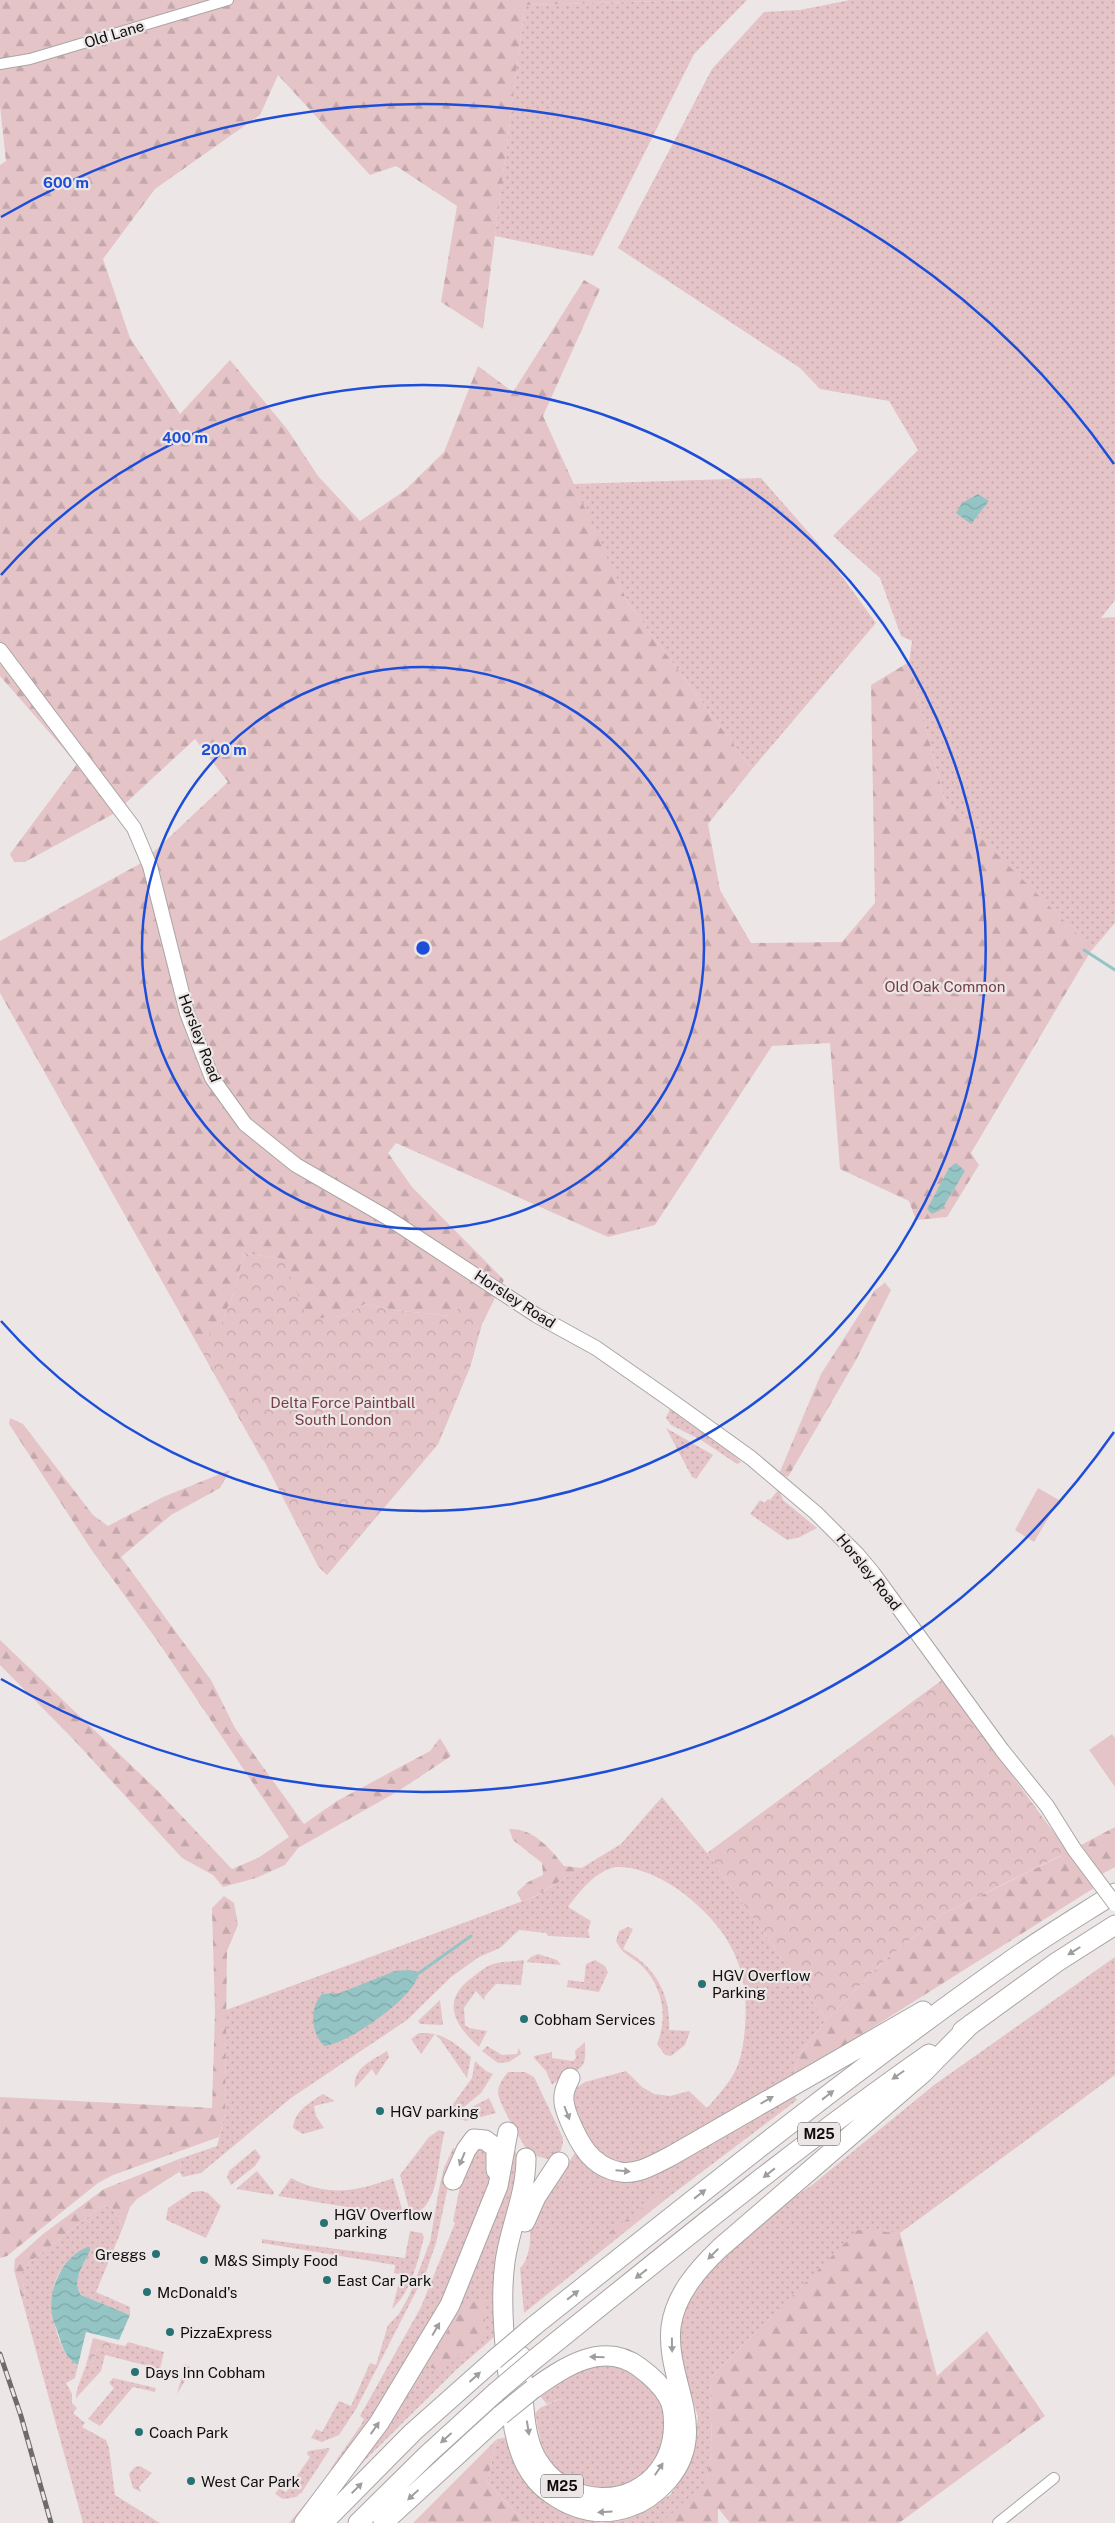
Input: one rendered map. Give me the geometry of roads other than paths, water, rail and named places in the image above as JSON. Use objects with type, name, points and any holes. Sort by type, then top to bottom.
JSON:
[{"type":"highway","name":"M25","points":[[570,2078],[565,2090],[564,2105],[582,2148],[607,2168],[618,2172],[638,2171],[671,2156],[1009,1962],[1115,1893]]},
{"type":"highway","name":"M25","points":[[358,2523],[427,2455],[535,2359],[864,2100],[1057,1962],[1115,1925]]},
{"type":"highway","name":"M25","points":[[323,2523],[413,2432],[534,2326],[834,2091],[1009,1962]]},
{"type":"highway","name":"M25","points":[[526,2158],[526,2176],[505,2262],[502,2291],[514,2429],[518,2450],[531,2475],[548,2492],[572,2506],[599,2512],[621,2510],[641,2504],[660,2490],[674,2474],[682,2459],[688,2433],[687,2415],[672,2353],[671,2326],[681,2298],[696,2271],[720,2248],[923,2073],[971,2024]]},
{"type":"highway","points":[[304,2523],[379,2423],[446,2313],[461,2282],[492,2201],[501,2174],[508,2132]]},
{"type":"highway","points":[[453,2180],[469,2144],[480,2138],[491,2142],[496,2148],[497,2157],[492,2201]]},
{"type":"highway","name":"M25","points":[[383,2523],[501,2415],[533,2389],[566,2366],[589,2357],[612,2357],[634,2363],[654,2378],[669,2398],[674,2422],[671,2449],[656,2474],[639,2489],[619,2497],[599,2498],[579,2495],[558,2484],[542,2468],[532,2449],[516,2312],[516,2258],[522,2232],[532,2204],[559,2162]]},
{"type":"street","name":"Old Lane","points":[[0,64],[30,59],[228,0]]},
{"type":"street","name":"Horsley Road","points":[[0,650],[134,828],[150,866],[187,1013],[212,1078],[245,1124],[296,1164],[388,1218],[520,1305],[596,1348],[751,1458],[816,1513],[846,1542],[873,1573],[1002,1750],[1047,1806],[1074,1849],[1115,1904]]},
{"type":"street","points":[[998,2523],[1054,2478]]},
{"type":"water","points":[[978,494],[989,501],[971,524],[956,513],[962,503]]},
{"type":"water","points":[[956,1163],[965,1171],[942,1209],[932,1214],[927,1209],[949,1168]]},
{"type":"water","points":[[409,1970],[418,1972],[416,1981],[408,1993],[395,2005],[364,2028],[348,2037],[324,2046],[316,2034],[313,2020],[315,2006],[322,1994],[340,1993],[395,1971]]},
{"type":"water","points":[[90,2247],[90,2251],[82,2267],[77,2284],[81,2295],[130,2315],[119,2340],[86,2332],[78,2365],[67,2356],[52,2317],[51,2305],[55,2285],[64,2266],[70,2258]]},
{"type":"waterway","points":[[1084,950],[1115,970]]},
{"type":"waterway","points":[[416,1975],[471,1936]]},
{"type":"railway","points":[[0,2354],[21,2416],[51,2523]]},
{"type":"place","name":"HGV Overflow Parking","points":[[702,1984]]},
{"type":"place","name":"Cobham Services","points":[[524,2019]]},
{"type":"place","name":"HGV parking","points":[[380,2111]]},
{"type":"place","name":"HGV Overflow parking","points":[[324,2223]]},
{"type":"place","name":"Greggs","points":[[156,2254]]},
{"type":"place","name":"M&S Simply Food","points":[[204,2260]]},
{"type":"place","name":"East Car Park","points":[[327,2280]]},
{"type":"place","name":"McDonald's","points":[[147,2292]]},
{"type":"place","name":"PizzaExpress","points":[[170,2332]]},
{"type":"place","name":"Days Inn Cobham","points":[[135,2372]]},
{"type":"place","name":"Coach Park","points":[[139,2432]]},
{"type":"place","name":"West Car Park","points":[[191,2481]]},
{"type":"park label","name":"Old Oak Common","points":[[945,986]]},
{"type":"park label","name":"Delta Force Paintball South London","points":[[343,1410]]}]
